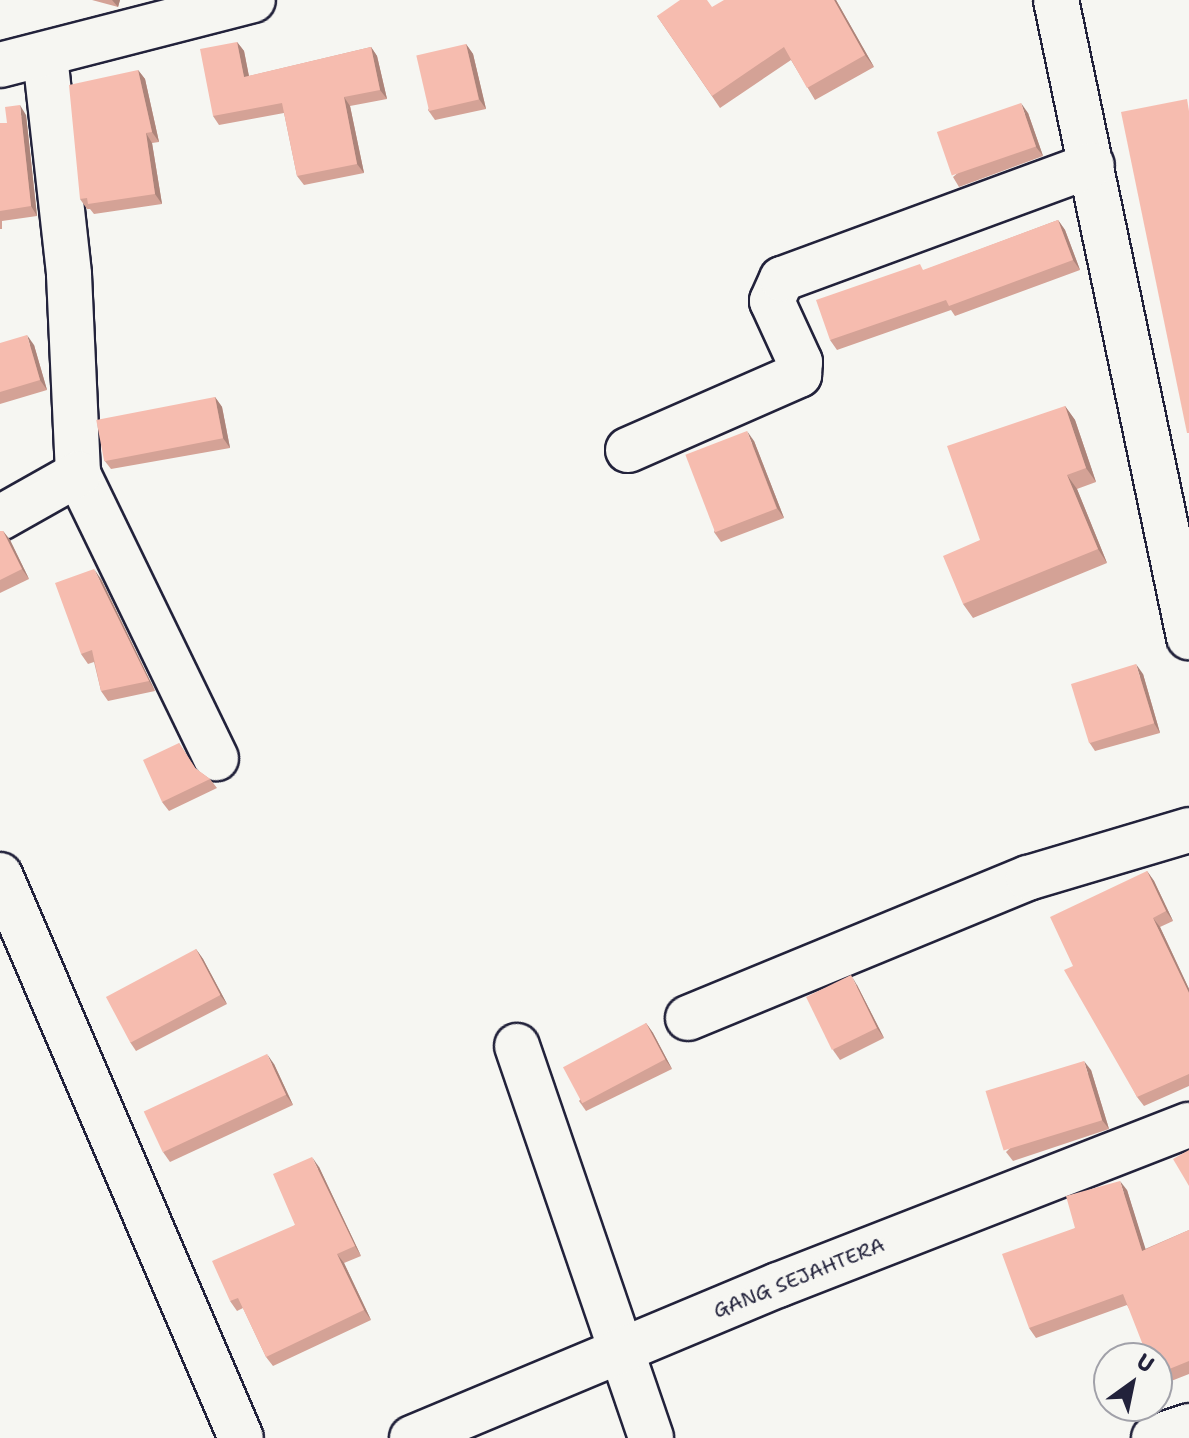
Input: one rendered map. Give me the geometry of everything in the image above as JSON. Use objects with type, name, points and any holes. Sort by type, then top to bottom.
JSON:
[{"type":"street","points":[[0,65],[45,56],[253,0]]},
{"type":"street","points":[[1056,0],[1189,637]]},
{"type":"street","points":[[45,56],[69,275],[78,474],[216,758]]},
{"type":"street","points":[[628,450],[799,375],[800,362],[772,301],[782,279],[1092,165]]},
{"type":"street","points":[[0,518],[78,474]]},
{"type":"street","points":[[688,1018],[1028,878],[1189,830]]},
{"type":"street","points":[[0,875],[241,1438]]},
{"type":"street","points":[[517,1046],[651,1438]]},
{"type":"street","name":"GANG SEJAHTERA","points":[[412,1438],[619,1351],[1189,1125]]},
{"type":"street","points":[[1154,1438],[1189,1426]]},
{"type":"building","points":[[680,0],[707,0],[712,7],[724,0],[834,0],[865,55],[807,88],[784,47],[712,96],[657,16]]},
{"type":"building","points":[[237,42],[244,77],[371,47],[380,90],[344,97],[357,164],[297,176],[282,103],[213,116],[200,49]]},
{"type":"building","points":[[466,44],[479,100],[429,111],[416,55]]},
{"type":"building","points":[[138,70],[152,132],[146,133],[155,194],[88,204],[87,198],[80,199],[69,85]]},
{"type":"building","points":[[1187,99],[1189,111],[1189,433],[1121,112]]},
{"type":"building","points":[[1021,103],[1036,146],[952,175],[937,132]]},
{"type":"building","points":[[20,105],[31,206],[0,211],[0,123],[7,123],[5,107]]},
{"type":"building","points":[[1058,220],[1073,260],[949,306],[946,300],[830,340],[816,300],[920,264],[923,270]]},
{"type":"building","points":[[27,335],[40,380],[0,392],[0,343]]},
{"type":"building","points":[[215,397],[223,438],[104,461],[96,420]]},
{"type":"building","points":[[1065,406],[1086,468],[1067,475],[1098,549],[963,604],[943,556],[980,540],[947,446]]},
{"type":"building","points":[[747,431],[777,508],[715,532],[685,455]]},
{"type":"building","points":[[0,531],[3,531],[22,569],[0,580]]},
{"type":"building","points":[[94,569],[149,681],[101,691],[92,650],[81,654],[55,583]]},
{"type":"building","points":[[1136,664],[1154,723],[1089,743],[1071,684]]},
{"type":"building","points":[[179,743],[195,768],[210,779],[162,802],[143,760]]},
{"type":"building","points":[[1147,871],[1166,911],[1153,918],[1189,993],[1189,1074],[1137,1097],[1064,970],[1073,966],[1050,917]]},
{"type":"building","points":[[196,949],[220,995],[130,1043],[106,997]]},
{"type":"building","points":[[851,975],[877,1028],[832,1050],[806,997]]},
{"type":"building","points":[[646,1023],[665,1059],[582,1103],[563,1067]]},
{"type":"building","points":[[267,1054],[286,1095],[163,1152],[144,1111]]},
{"type":"building","points":[[1084,1061],[1102,1120],[1004,1150],[986,1091]]},
{"type":"building","points":[[1189,1150],[1189,1186],[1173,1159]]},
{"type":"building","points":[[312,1157],[355,1246],[337,1254],[364,1310],[266,1357],[238,1298],[230,1301],[212,1261],[295,1225],[273,1174]]},
{"type":"building","points":[[1120,1181],[1142,1251],[1189,1230],[1189,1361],[1173,1368],[1173,1342],[1142,1342],[1123,1294],[1029,1328],[1002,1254],[1075,1228],[1066,1196]]}]
